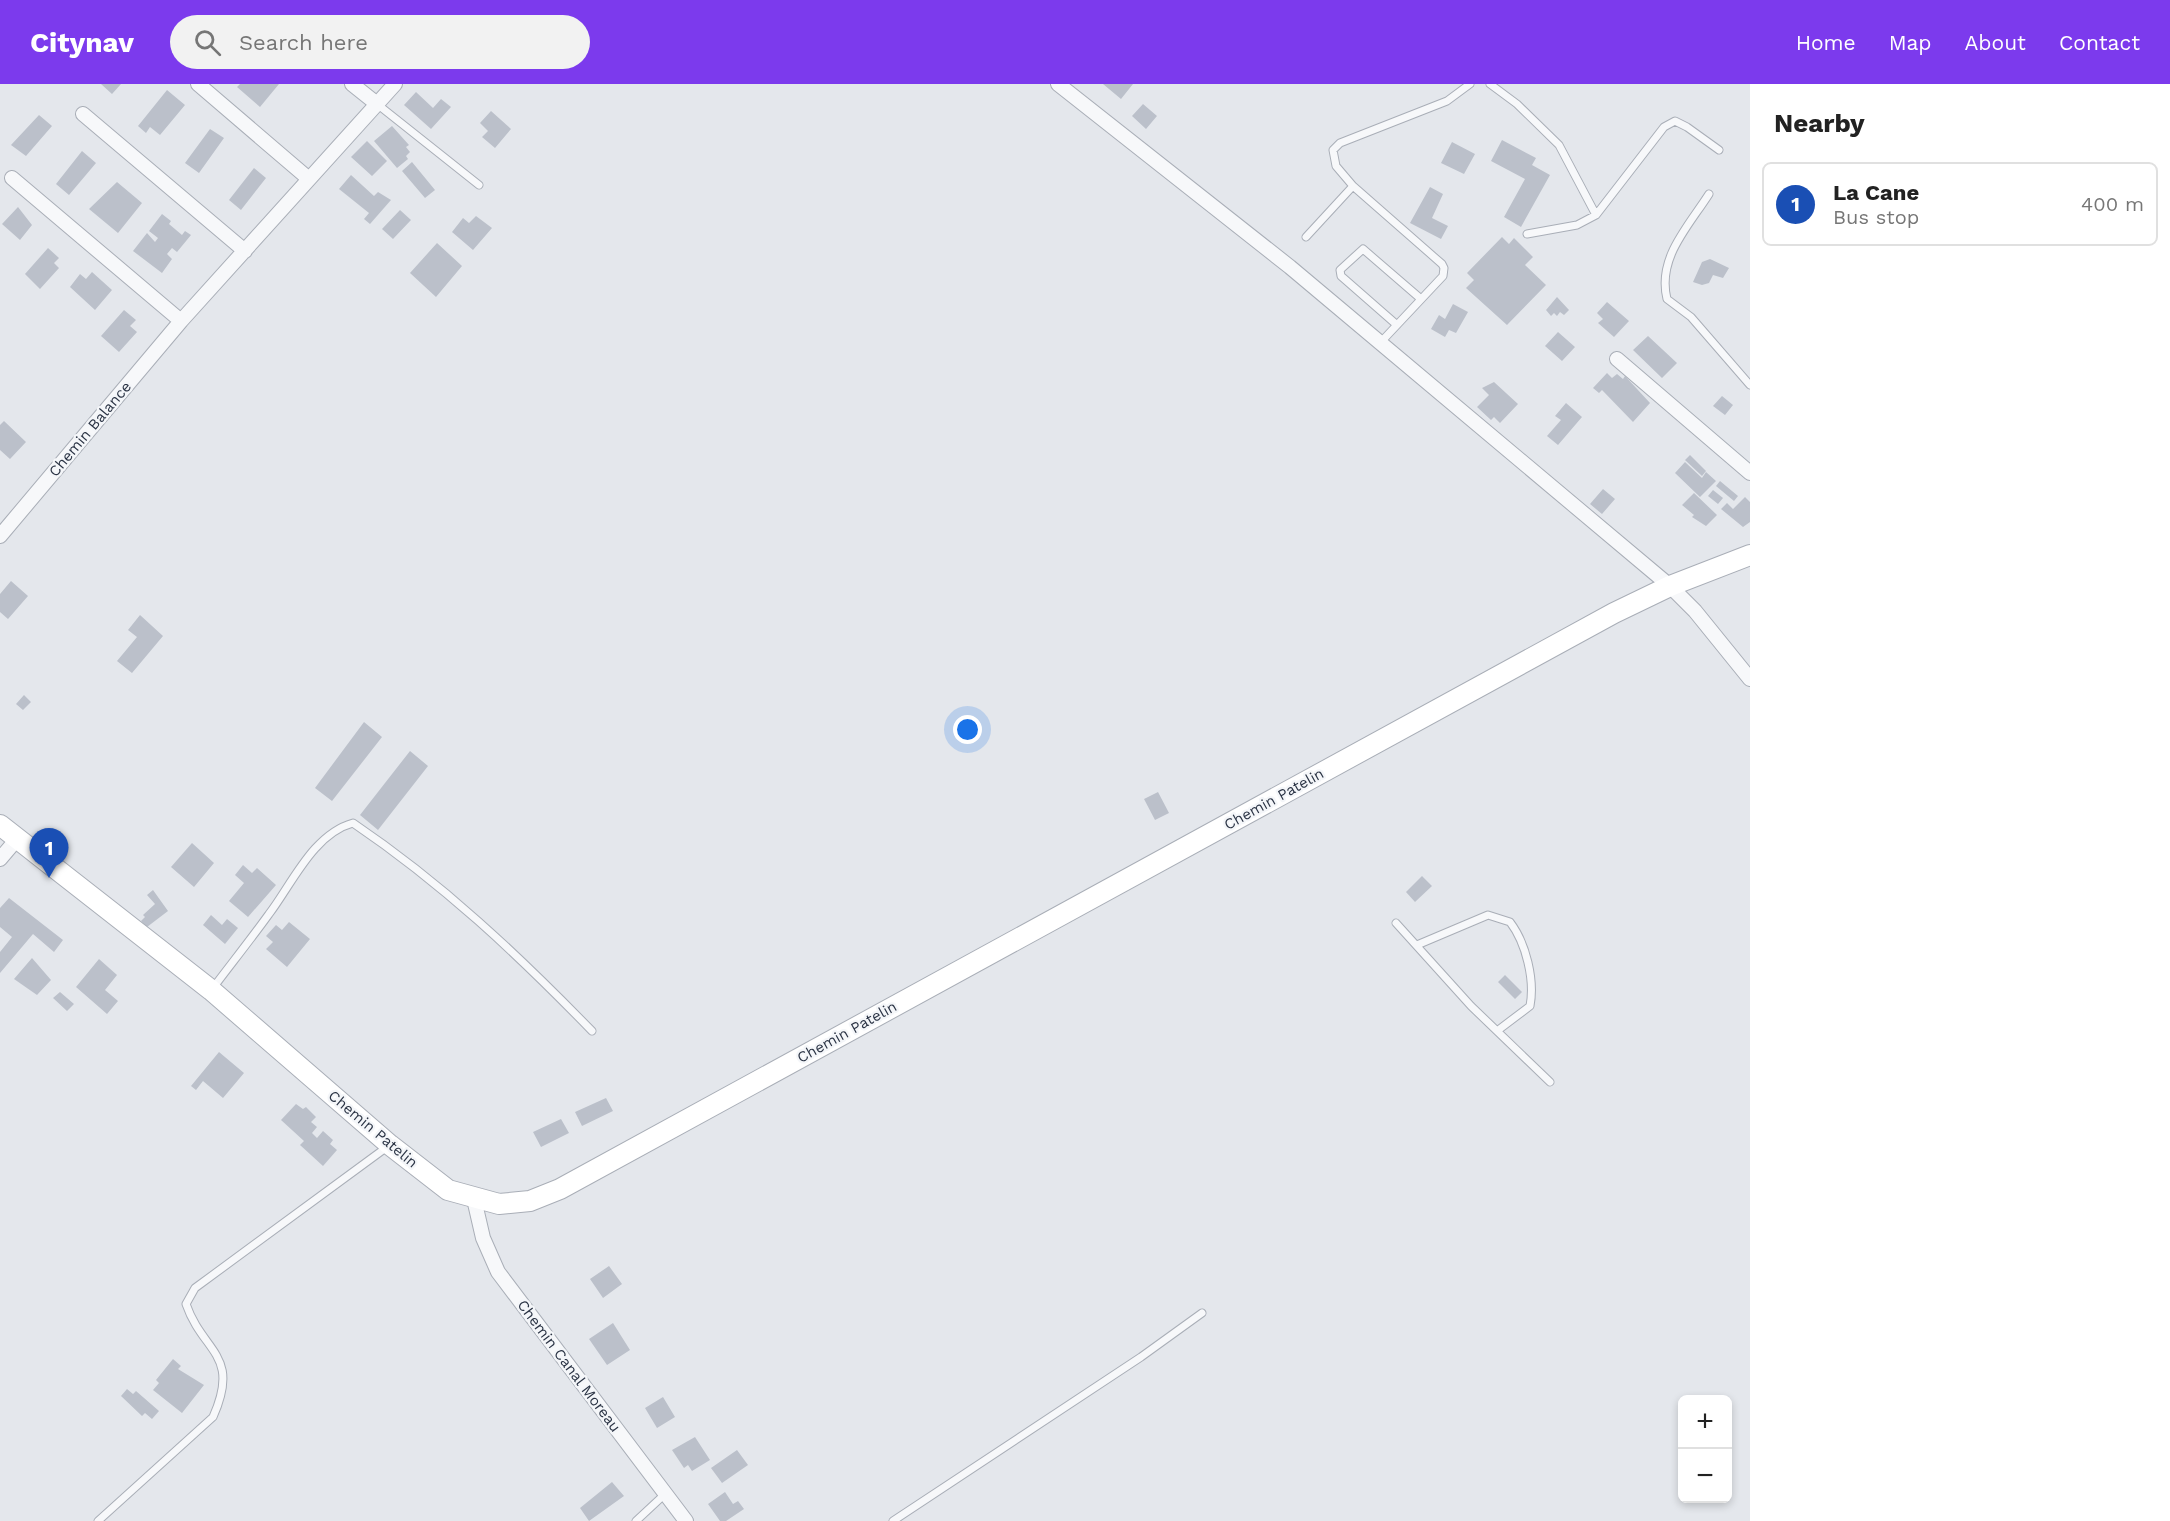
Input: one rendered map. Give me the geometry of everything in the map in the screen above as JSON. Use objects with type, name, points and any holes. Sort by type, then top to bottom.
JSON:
[{"type":"main road","name":"Chemin Patelin","points":[[0,825],[211,990],[390,1145],[448,1190],[499,1204],[530,1201],[560,1189],[1614,613],[1670,586],[1750,555]]},
{"type":"street","points":[[198,84],[309,179]]},
{"type":"street","points":[[352,84],[377,104]]},
{"type":"street","name":"Chemin Balance","points":[[0,536],[181,321],[395,84]]},
{"type":"street","points":[[1058,84],[1290,267],[1670,586],[1695,612],[1750,679]]},
{"type":"street","points":[[83,114],[244,251]]},
{"type":"street","points":[[12,178],[181,321]]},
{"type":"street","points":[[1617,359],[1750,473]]},
{"type":"street","points":[[0,859],[17,839]]},
{"type":"street","name":"Chemin Canal Moreau","points":[[474,1199],[483,1238],[498,1272],[686,1521]]},
{"type":"lane","points":[[1380,343],[1443,276],[1444,268],[1353,186],[1336,166],[1334,150],[1340,143],[1447,101],[1470,84]]},
{"type":"lane","points":[[1490,84],[1523,110],[1559,145],[1596,214]]},
{"type":"lane","points":[[377,104],[479,185]]},
{"type":"lane","points":[[1527,234],[1577,225],[1596,214],[1664,127],[1675,121],[1719,150]]},
{"type":"lane","points":[[1306,237],[1353,186]]},
{"type":"lane","points":[[1709,194],[1667,259],[1663,283],[1666,299],[1691,317],[1750,385]]},
{"type":"lane","points":[[1397,325],[1341,276],[1340,270],[1363,249],[1421,300]]},
{"type":"lane","points":[[211,990],[272,911],[299,870],[323,843],[345,825],[353,823],[446,891],[504,946],[528,964],[592,1031]]},
{"type":"lane","points":[[1417,945],[1488,915],[1510,922],[1522,947],[1532,995],[1530,1006],[1497,1031]]},
{"type":"lane","points":[[1396,923],[1497,1031],[1550,1082]]},
{"type":"lane","points":[[98,1521],[213,1417],[220,1402],[224,1377],[220,1360],[186,1304],[195,1288],[390,1145]]},
{"type":"lane","points":[[893,1521],[1131,1364],[1203,1313]]},
{"type":"lane","points":[[636,1521],[665,1494]]},
{"type":"building","points":[[101,84],[121,84],[112,94]]},
{"type":"building","points":[[240,84],[279,84],[260,107],[237,87]]},
{"type":"building","points":[[1103,84],[1133,84],[1121,99]]},
{"type":"building","points":[[167,90],[185,105],[160,135],[150,127],[146,133],[138,126]]},
{"type":"building","points":[[416,92],[433,108],[441,99],[451,107],[431,129],[404,105]]},
{"type":"building","points":[[1143,104],[1157,116],[1146,129],[1132,116]]},
{"type":"building","points":[[491,111],[511,129],[495,148],[482,137],[488,131],[480,123]]},
{"type":"building","points":[[39,115],[52,126],[26,156],[11,145]]},
{"type":"building","points":[[392,126],[409,145],[406,147],[410,152],[406,156],[408,159],[397,168],[374,141]]},
{"type":"building","points":[[210,129],[224,138],[199,173],[185,163]]},
{"type":"building","points":[[1502,140],[1536,158],[1532,165],[1550,175],[1521,227],[1504,217],[1525,179],[1491,161]]},
{"type":"building","points":[[367,141],[387,161],[372,176],[351,157]]},
{"type":"building","points":[[1452,142],[1475,154],[1464,174],[1441,163]]},
{"type":"building","points":[[82,151],[96,163],[69,195],[56,184]]},
{"type":"building","points":[[412,162],[435,190],[425,198],[402,171]]},
{"type":"building","points":[[254,168],[266,178],[241,210],[229,200]]},
{"type":"building","points":[[351,175],[374,196],[378,192],[391,200],[370,224],[364,219],[369,213],[339,189]]},
{"type":"building","points":[[117,182],[142,203],[118,233],[89,209]]},
{"type":"building","points":[[1430,187],[1443,194],[1432,218],[1448,226],[1441,239],[1410,223]]},
{"type":"building","points":[[18,207],[32,225],[20,240],[2,224]]},
{"type":"building","points":[[400,210],[411,220],[393,239],[382,229]]},
{"type":"building","points":[[162,214],[171,221],[169,224],[182,235],[185,231],[191,235],[177,252],[172,248],[167,254],[172,259],[162,273],[133,251],[147,233],[155,242],[158,238],[149,231]]},
{"type":"building","points":[[476,216],[492,228],[473,250],[452,232],[463,218],[469,223]]},
{"type":"building","points":[[1502,237],[1509,244],[1514,238],[1533,257],[1525,265],[1546,285],[1507,325],[1466,288],[1474,280],[1467,273]]},
{"type":"building","points":[[437,243],[462,266],[436,297],[410,273]]},
{"type":"building","points":[[48,248],[59,258],[54,263],[59,268],[40,289],[25,274]]},
{"type":"building","points":[[1710,259],[1729,268],[1723,278],[1713,275],[1709,283],[1702,285],[1693,282],[1702,262]]},
{"type":"building","points":[[92,272],[112,290],[95,310],[70,287],[80,274],[86,279]]},
{"type":"building","points":[[1557,297],[1569,310],[1564,315],[1560,312],[1557,316],[1554,313],[1551,316],[1546,310]]},
{"type":"building","points":[[1607,302],[1629,321],[1614,337],[1598,323],[1603,319],[1597,313]]},
{"type":"building","points":[[1453,304],[1468,312],[1456,333],[1449,330],[1445,337],[1431,329],[1439,315],[1445,319]]},
{"type":"building","points":[[124,310],[136,320],[130,326],[137,332],[119,352],[101,336]]},
{"type":"building","points":[[1558,332],[1575,347],[1562,361],[1545,346]]},
{"type":"building","points":[[1648,336],[1677,363],[1662,378],[1633,350]]},
{"type":"building","points":[[1607,373],[1612,378],[1617,374],[1623,379],[1625,376],[1650,403],[1633,422],[1602,390],[1599,393],[1593,388]]},
{"type":"building","points":[[1494,382],[1518,404],[1500,423],[1494,417],[1491,420],[1477,407],[1489,395],[1482,388]]},
{"type":"building","points":[[1722,396],[1733,405],[1725,415],[1713,406]]},
{"type":"building","points":[[1566,403],[1582,417],[1558,445],[1547,436],[1561,420],[1555,416]]},
{"type":"building","points":[[4,421],[26,442],[10,459],[0,450],[0,425]]},
{"type":"building","points":[[1690,455],[1706,471],[1702,476],[1685,460]]},
{"type":"building","points":[[1685,462],[1702,478],[1706,472],[1716,481],[1700,497],[1675,473]]},
{"type":"building","points":[[1720,481],[1738,496],[1734,501],[1716,486]]},
{"type":"building","points":[[1603,489],[1615,499],[1602,514],[1590,504]]},
{"type":"building","points":[[1713,490],[1723,498],[1718,504],[1708,496]]},
{"type":"building","points":[[1694,493],[1717,515],[1706,526],[1692,517],[1694,515],[1682,505]]},
{"type":"building","points":[[1745,497],[1750,502],[1750,522],[1743,527],[1721,509],[1727,503],[1733,509]]},
{"type":"building","points":[[11,581],[28,596],[8,619],[0,612],[0,594]]},
{"type":"building","points":[[140,615],[163,636],[132,673],[117,661],[137,637],[128,630]]},
{"type":"building","points":[[24,695],[31,702],[23,710],[16,704]]},
{"type":"building","points":[[364,722],[382,737],[332,801],[315,788]]},
{"type":"building","points":[[410,751],[428,766],[378,830],[360,815]]},
{"type":"building","points":[[1158,792],[1169,813],[1155,820],[1144,799]]},
{"type":"building","points":[[192,843],[214,863],[194,887],[171,867]]},
{"type":"building","points":[[243,865],[252,873],[257,868],[276,885],[248,917],[229,901],[244,883],[235,875]]},
{"type":"building","points":[[1422,876],[1432,886],[1415,902],[1406,892]]},
{"type":"building","points":[[153,890],[168,911],[147,927],[141,921],[145,917],[143,915],[155,904],[147,895]]},
{"type":"building","points":[[9,898],[63,940],[54,952],[33,934],[0,973],[0,952],[12,937],[0,927],[0,908]]},
{"type":"building","points":[[211,915],[222,925],[227,919],[238,928],[225,944],[203,925]]},
{"type":"building","points":[[289,922],[310,939],[287,967],[266,949],[273,942],[266,936],[276,925],[282,930]]},
{"type":"building","points":[[32,958],[51,980],[37,995],[14,979]]},
{"type":"building","points":[[99,959],[117,975],[105,990],[118,1001],[107,1014],[76,987]]},
{"type":"building","points":[[1505,975],[1522,992],[1515,999],[1498,982]]},
{"type":"building","points":[[60,992],[74,1004],[67,1011],[53,998]]},
{"type":"building","points":[[219,1052],[244,1073],[223,1098],[203,1081],[196,1090],[191,1086]]},
{"type":"building","points":[[606,1098],[613,1111],[582,1126],[575,1112]]},
{"type":"building","points":[[296,1104],[303,1109],[306,1107],[316,1117],[311,1122],[317,1127],[312,1133],[317,1138],[323,1131],[333,1140],[330,1144],[337,1150],[323,1166],[300,1145],[304,1141],[281,1120]]},
{"type":"building","points":[[561,1119],[569,1133],[541,1147],[533,1132]]},
{"type":"building","points":[[609,1266],[622,1284],[603,1298],[590,1279]]},
{"type":"building","points":[[613,1323],[630,1350],[607,1365],[589,1339]]},
{"type":"building","points":[[173,1359],[181,1366],[178,1369],[204,1385],[182,1413],[153,1390],[159,1383],[156,1380]]},
{"type":"building","points":[[127,1389],[133,1394],[136,1391],[159,1411],[152,1419],[145,1413],[142,1416],[121,1396]]},
{"type":"building","points":[[663,1397],[675,1417],[657,1428],[645,1408]]},
{"type":"building","points":[[695,1437],[710,1460],[692,1471],[688,1465],[684,1468],[672,1450]]},
{"type":"building","points":[[737,1450],[748,1465],[722,1483],[711,1468]]},
{"type":"building","points":[[612,1482],[624,1496],[589,1521],[580,1508]]},
{"type":"building","points":[[725,1492],[733,1504],[738,1501],[744,1509],[726,1521],[720,1521],[708,1504]]},
{"type":"place","name":"La Cane","points":[[49,878]]}]
